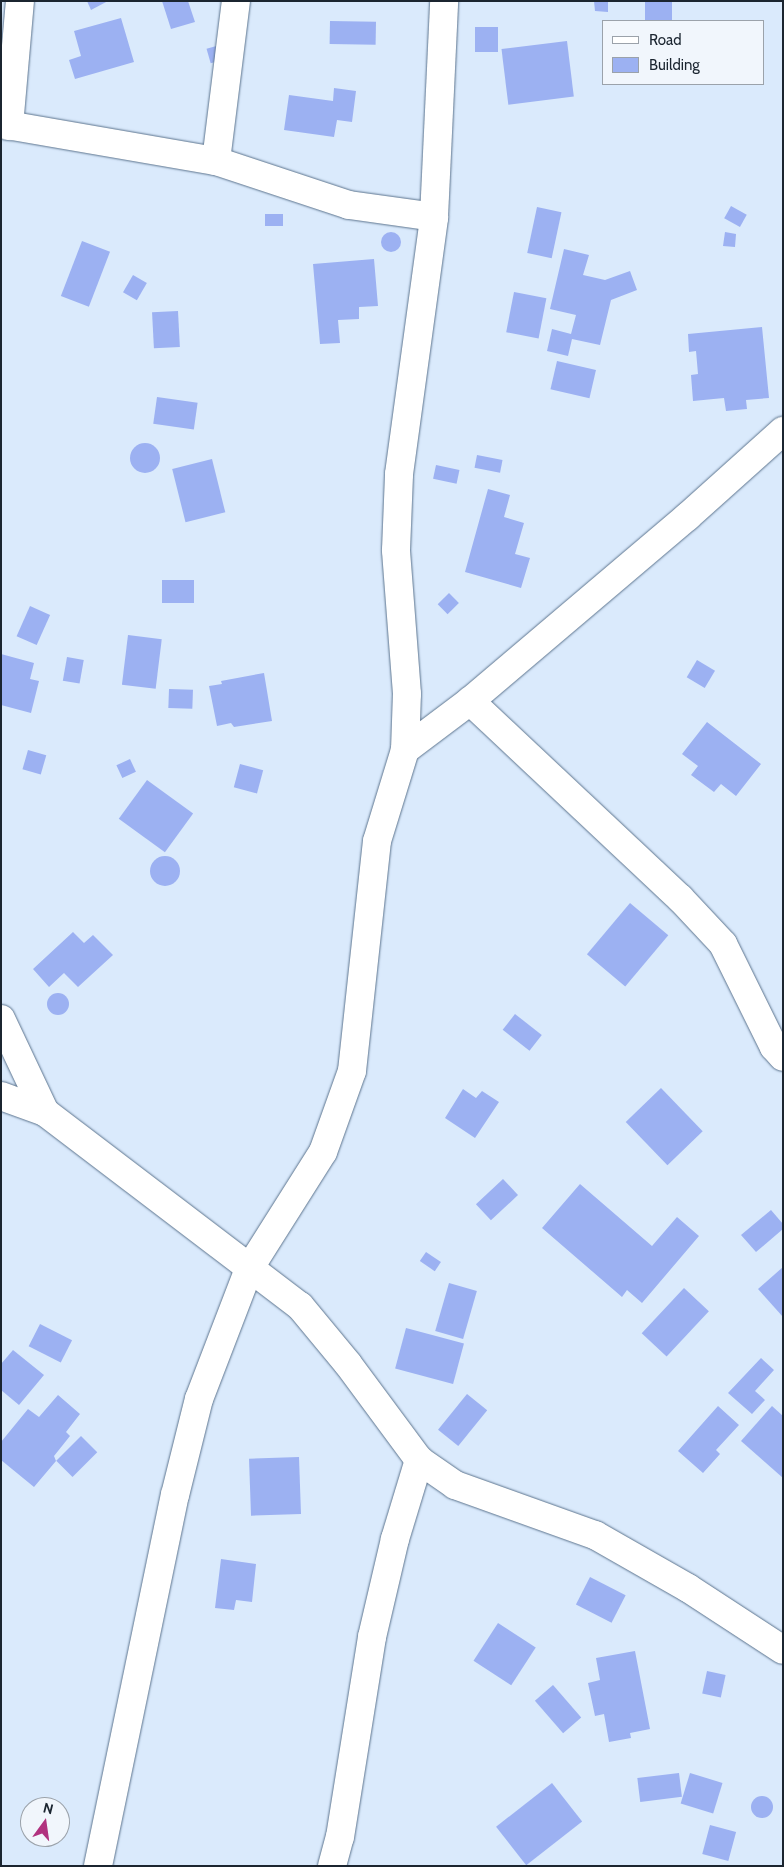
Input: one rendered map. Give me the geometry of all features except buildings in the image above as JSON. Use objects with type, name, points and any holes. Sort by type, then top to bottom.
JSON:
[{"type":"street","points":[[20,1],[5,125],[216,161],[349,205],[434,217]]},
{"type":"street","points":[[216,161],[236,1]]},
{"type":"street","points":[[98,1866],[173,1504],[198,1399],[249,1269],[323,1152],[352,1071],[377,841],[405,750],[406,684],[396,550],[399,474],[434,217],[444,1]]},
{"type":"street","points":[[405,750],[470,701],[783,432]]},
{"type":"street","points":[[470,701],[680,898],[723,944],[774,1047],[783,1057]]},
{"type":"street","points":[[1,1019],[45,1112]]},
{"type":"street","points":[[1,1096],[45,1112],[300,1306],[348,1364],[419,1460],[455,1485],[595,1534],[688,1588],[783,1650]]},
{"type":"street","points":[[332,1866],[340,1837],[372,1637],[395,1539],[419,1460]]}]
